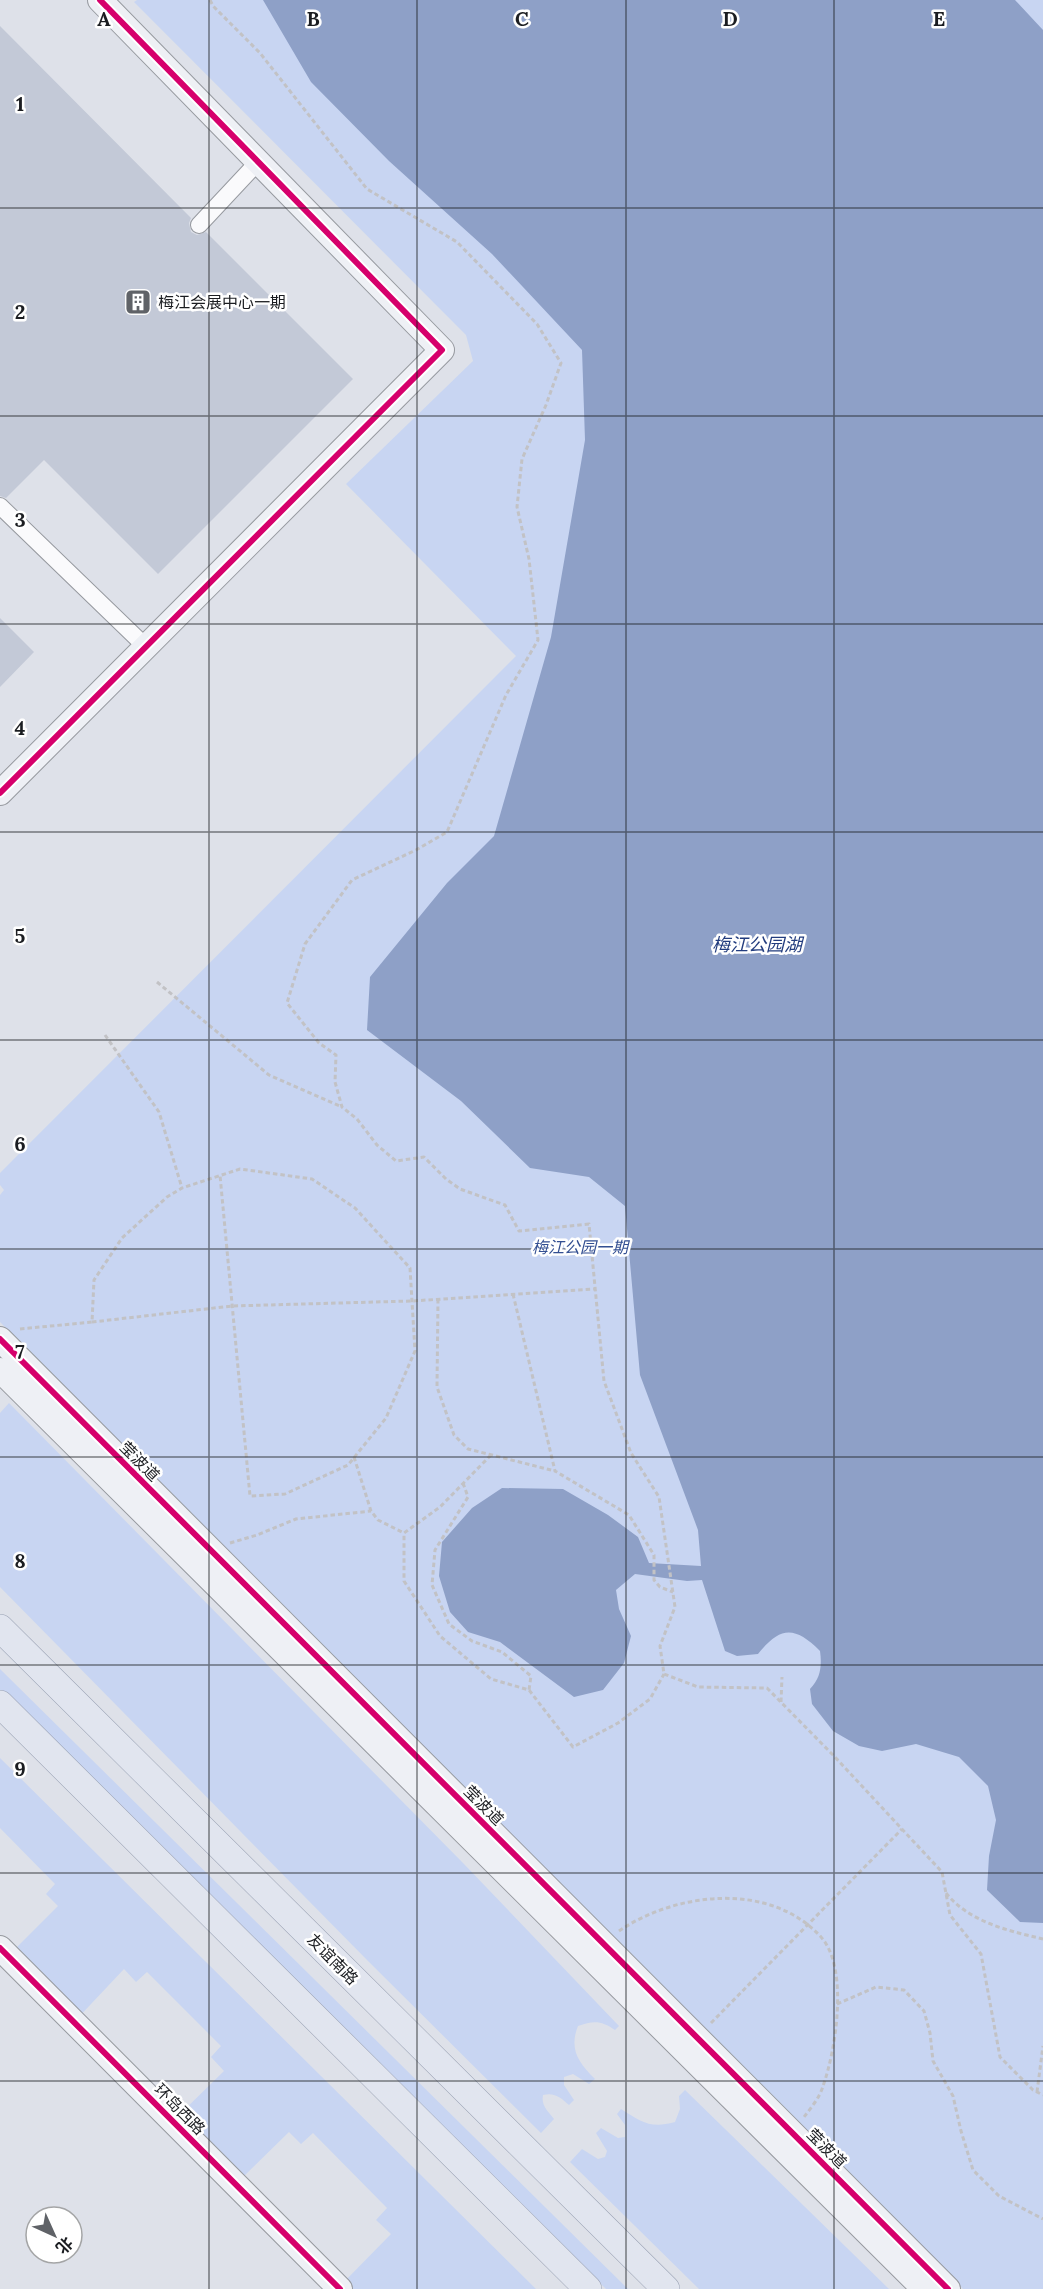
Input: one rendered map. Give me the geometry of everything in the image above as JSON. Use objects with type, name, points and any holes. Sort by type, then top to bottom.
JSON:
[{"type":"main road","name":"友谊南路","points":[[0,1628],[666,2289]]},
{"type":"main road","points":[[0,1704],[588,2289]]},
{"type":"street","points":[[0,793],[442,350],[100,0]]},
{"type":"street","points":[[199,225],[258,162]]},
{"type":"street","points":[[0,506],[146,647]]},
{"type":"street","name":"莹波道","points":[[6,1335],[209,1549],[948,2289]]},
{"type":"street","name":"莹波道","points":[[0,1370],[924,2289]]},
{"type":"street","name":"环岛西路","points":[[0,1948],[340,2289]]},
{"type":"street","name":"环岛西路","points":[[0,1969],[321,2289]]},
{"type":"path","points":[[210,0],[213,6],[260,53],[367,189],[457,242],[537,324],[561,363],[546,405],[522,459],[517,507],[529,559],[538,640],[506,694],[447,832],[416,850],[352,880],[305,944],[287,1003],[319,1044],[336,1055],[335,1083],[342,1107]]},
{"type":"path","points":[[158,982],[269,1074],[342,1107],[357,1119],[377,1145],[396,1161],[424,1157],[446,1179],[460,1189],[505,1205],[519,1231],[589,1224],[604,1381],[631,1453],[659,1497],[675,1607],[660,1646],[664,1674],[650,1699],[618,1723],[573,1747],[530,1690],[491,1679],[440,1636],[404,1581],[404,1533]]},
{"type":"path","points":[[105,1035],[159,1112],[182,1188]]},
{"type":"path","points":[[92,1322],[94,1280],[122,1238],[167,1197],[182,1188],[220,1175],[240,1169],[312,1179],[356,1208],[410,1268],[415,1351],[386,1418],[348,1465],[285,1494],[250,1496],[220,1175]]},
{"type":"path","points":[[6,1335],[232,1305],[438,1299],[595,1289]]},
{"type":"path","points":[[513,1294],[555,1472]]},
{"type":"path","points":[[438,1299],[436,1387],[454,1435],[468,1449],[555,1472],[629,1515],[654,1555],[654,1580],[660,1587],[673,1592]]},
{"type":"path","points":[[404,1533],[440,1507],[491,1455]]},
{"type":"path","points":[[354,1457],[370,1511],[378,1520],[404,1533]]},
{"type":"path","points":[[463,1484],[468,1497],[435,1550],[432,1585],[448,1624],[472,1641],[502,1652],[531,1676],[530,1690]]},
{"type":"path","points":[[209,1549],[257,1535],[296,1519],[370,1511]]},
{"type":"path","points":[[664,1674],[698,1687],[766,1688],[833,1755],[942,1872],[950,1915],[981,1954],[1000,2057],[1043,2096]]},
{"type":"path","points":[[781,1702],[782,1677]]},
{"type":"path","points":[[697,2037],[902,1829]]},
{"type":"path","points":[[945,1892],[955,1904],[1000,1929],[1043,1939]]},
{"type":"path","points":[[602,1942],[635,1920],[691,1900],[736,1897],[773,1907],[800,1919],[822,1938],[836,1967],[838,2027],[823,2088],[794,2134]]},
{"type":"path","points":[[837,2004],[876,1987],[904,1990],[924,2011],[930,2033],[933,2061],[954,2096],[961,2131],[973,2170],[999,2196],[1043,2219]]},
{"type":"path","points":[[1037,2092],[1043,2046]]},
{"type":"green space","name":"梅江公园一期","points":[[137,0],[1043,0],[1043,2289],[963,2289],[0,1322],[0,1195],[4,1190],[0,1185],[0,1173],[516,656],[346,484],[473,361],[466,335],[134,2]]},
{"type":"green space","points":[[9,1403],[464,1864],[619,2026],[615,2030],[598,2022],[578,2026],[574,2042],[577,2055],[595,2079],[589,2084],[573,2074],[564,2077],[564,2085],[574,2100],[569,2105],[554,2095],[543,2095],[544,2105],[554,2119],[541,2133],[369,1962],[0,1587],[0,1413]]},
{"type":"green space","points":[[0,1669],[628,2289],[606,2289],[0,1690]]},
{"type":"green space","points":[[0,1758],[536,2289],[345,2289],[341,2285],[391,2234],[376,2220],[387,2208],[313,2133],[301,2144],[289,2132],[238,2182],[175,2119],[224,2071],[211,2057],[221,2046],[147,1972],[136,1982],[124,1969],[75,2021],[8,1956],[58,1906],[46,1894],[55,1884],[0,1828]]},
{"type":"green space","points":[[685,2090],[889,2289],[699,2289],[570,2162],[582,2149],[598,2159],[605,2157],[607,2151],[596,2133],[601,2128],[618,2138],[625,2137],[625,2125],[617,2114],[621,2109],[646,2123],[659,2125],[675,2122],[680,2109],[679,2096]]},
{"type":"water","name":"梅江公园湖","points":[[263,0],[1015,0],[1043,30],[1043,1923],[1020,1922],[987,1890],[989,1856],[996,1820],[988,1786],[959,1757],[916,1744],[882,1751],[859,1746],[833,1731],[812,1704],[810,1689],[820,1671],[820,1651],[795,1633],[788,1633],[773,1638],[758,1654],[737,1656],[725,1651],[702,1580],[687,1581],[635,1574],[616,1590],[619,1609],[631,1636],[624,1663],[603,1690],[574,1697],[500,1642],[468,1632],[450,1612],[439,1576],[442,1542],[472,1508],[502,1488],[563,1489],[608,1515],[638,1537],[649,1563],[701,1566],[698,1530],[640,1375],[625,1206],[589,1177],[530,1168],[461,1101],[367,1030],[370,977],[447,883],[494,836],[551,637],[585,440],[582,350],[492,254],[389,161],[311,82]]},
{"type":"building","name":"梅江会展中心一期","points":[[0,26],[191,218],[189,223],[191,232],[197,235],[206,232],[353,379],[158,574],[44,460],[6,498],[0,496]]},
{"type":"building","points":[[0,618],[34,652],[0,687]]},
{"type":"cycle path","points":[[0,793],[442,350],[100,0]]},
{"type":"cycle path","points":[[0,1339],[948,2289]]},
{"type":"cycle path","points":[[0,1948],[340,2289]]},
{"type":"place","name":"梅江会展中心一期","points":[[138,302]]}]
